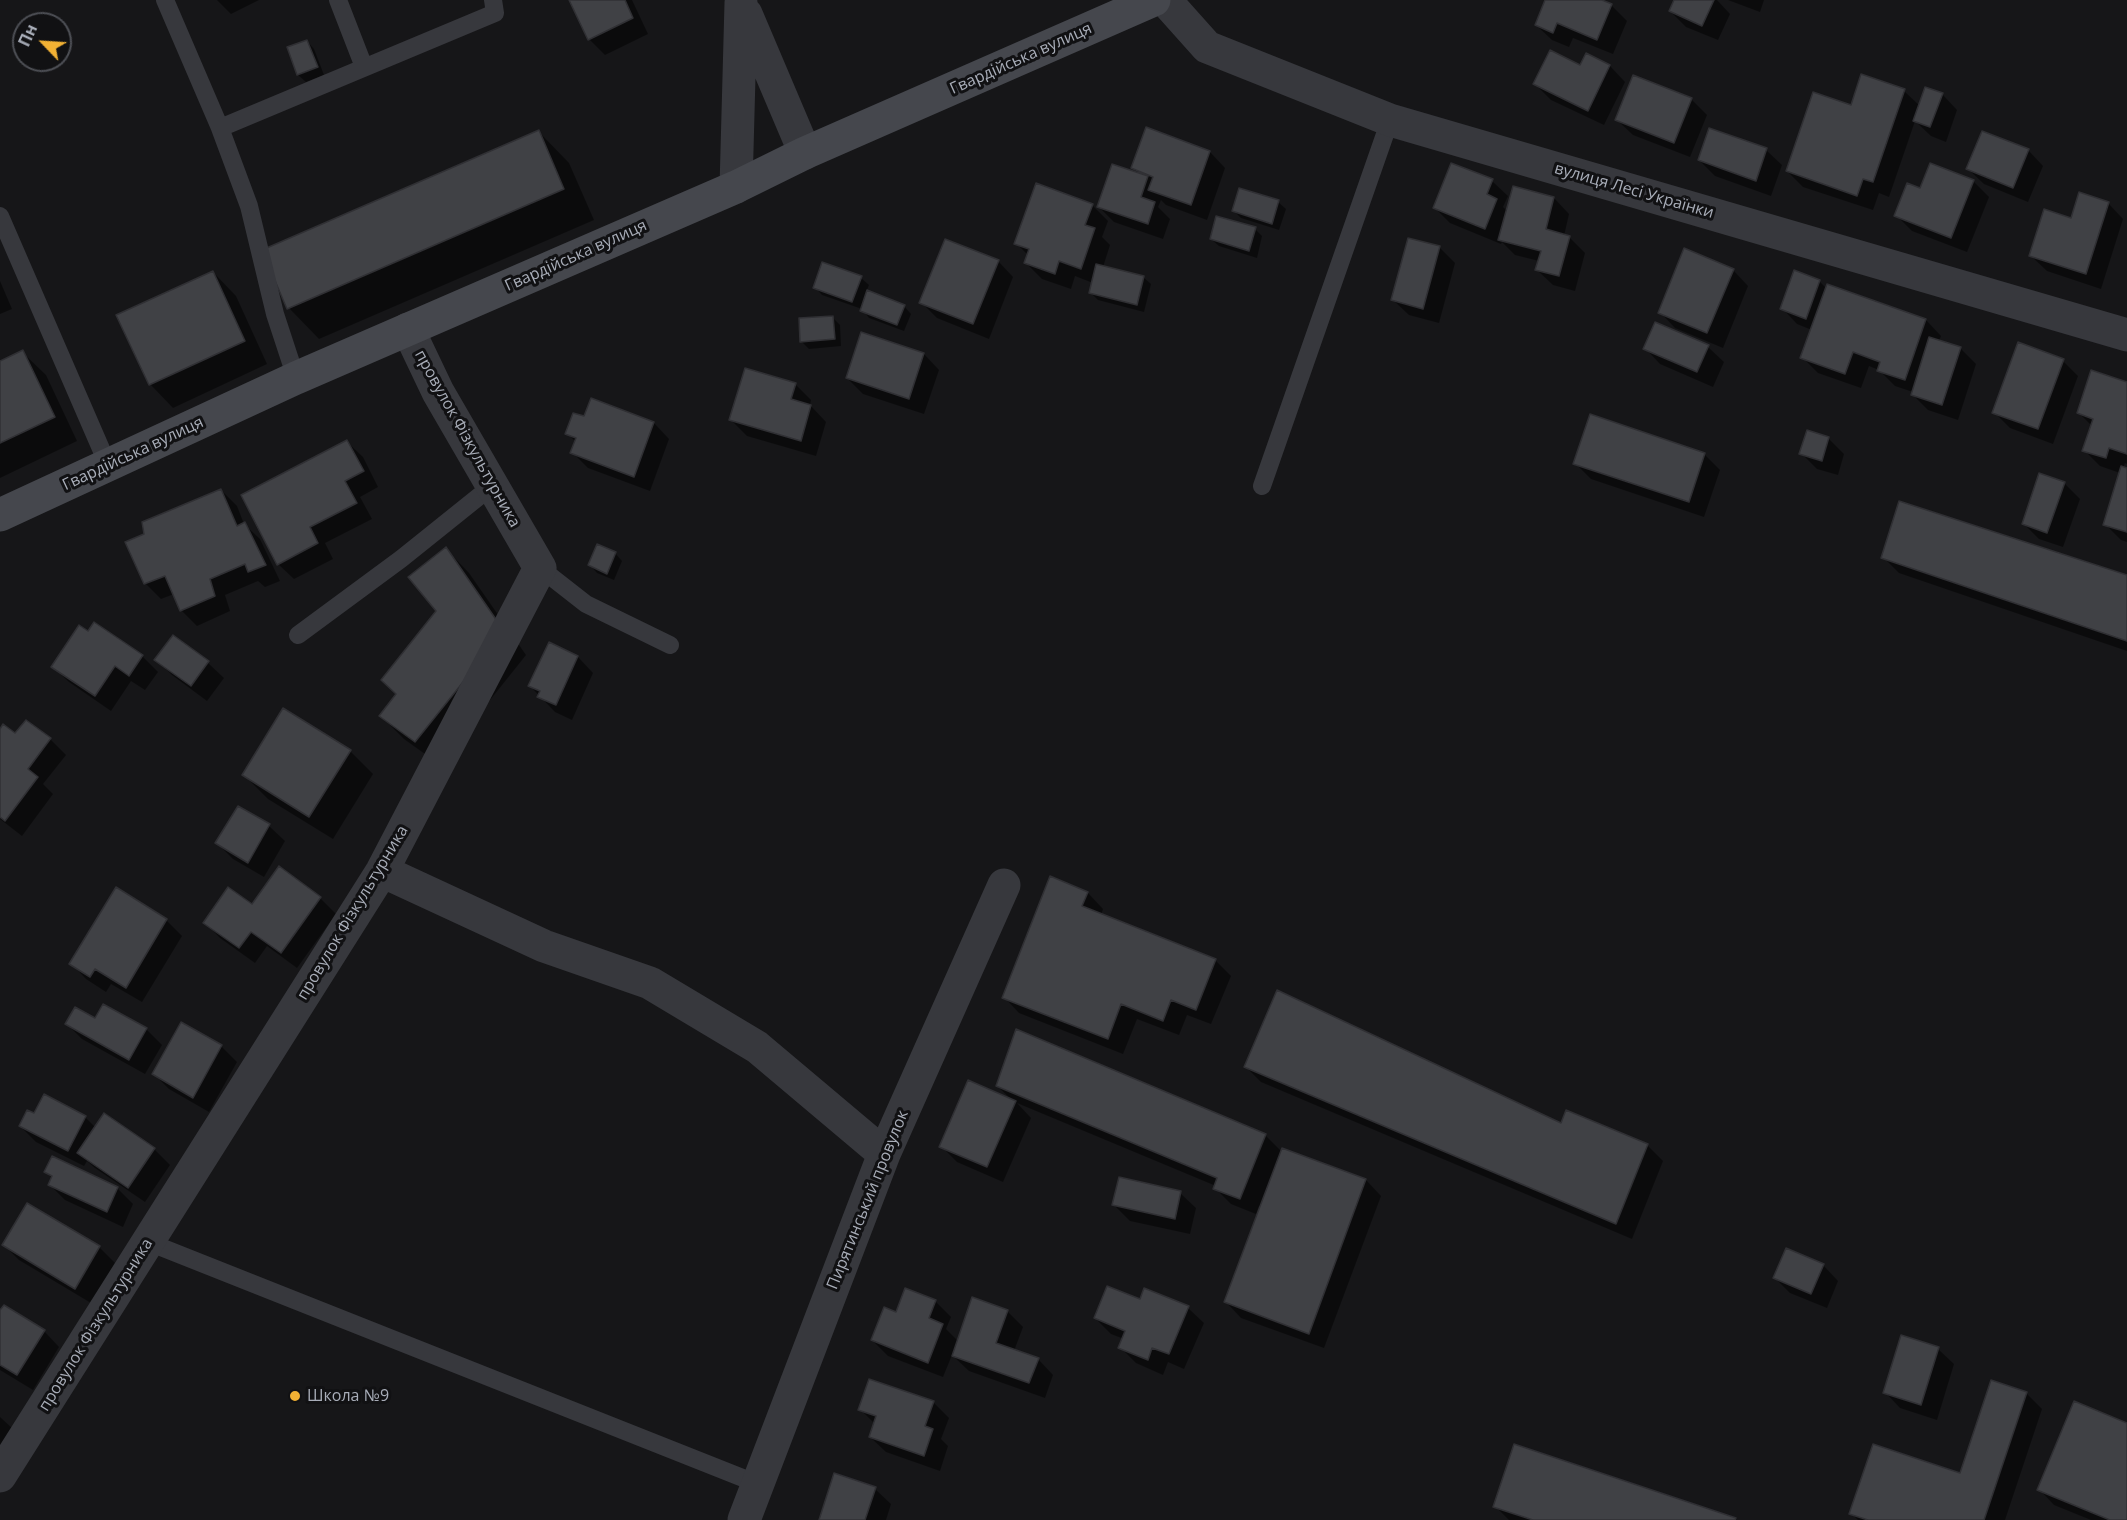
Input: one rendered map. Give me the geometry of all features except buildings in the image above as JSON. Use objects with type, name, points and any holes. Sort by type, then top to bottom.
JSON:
[{"type":"main road","name":"Гвардійська вулиця","points":[[0,515],[296,378],[736,187],[805,153],[1154,0]]},
{"type":"street","name":"вулиця Лесі Українки","points":[[1165,0],[1208,47],[1390,120],[2127,335]]},
{"type":"street","points":[[741,1],[805,153]]},
{"type":"street","points":[[736,187],[741,1]]},
{"type":"street","name":"провулок Фізкультурника","points":[[0,1476],[382,871],[540,568],[438,392],[408,329]]},
{"type":"street","points":[[382,871],[544,946],[650,982],[757,1047],[884,1154]]},
{"type":"street","name":"Пирятинський провулок","points":[[744,1520],[884,1154],[1004,885]]},
{"type":"lane","points":[[165,0],[220,128],[249,206],[275,314],[296,378]]},
{"type":"lane","points":[[338,0],[364,67]]},
{"type":"lane","points":[[220,128],[495,13],[493,0]]},
{"type":"lane","points":[[1262,486],[1390,120]]},
{"type":"lane","points":[[0,216],[108,465]]},
{"type":"lane","points":[[298,635],[401,559],[492,486]]},
{"type":"lane","points":[[540,568],[586,604],[670,645]]},
{"type":"lane","points":[[148,1242],[758,1484]]},
{"type":"place","name":"Школа №9","points":[[295,1396]]}]
